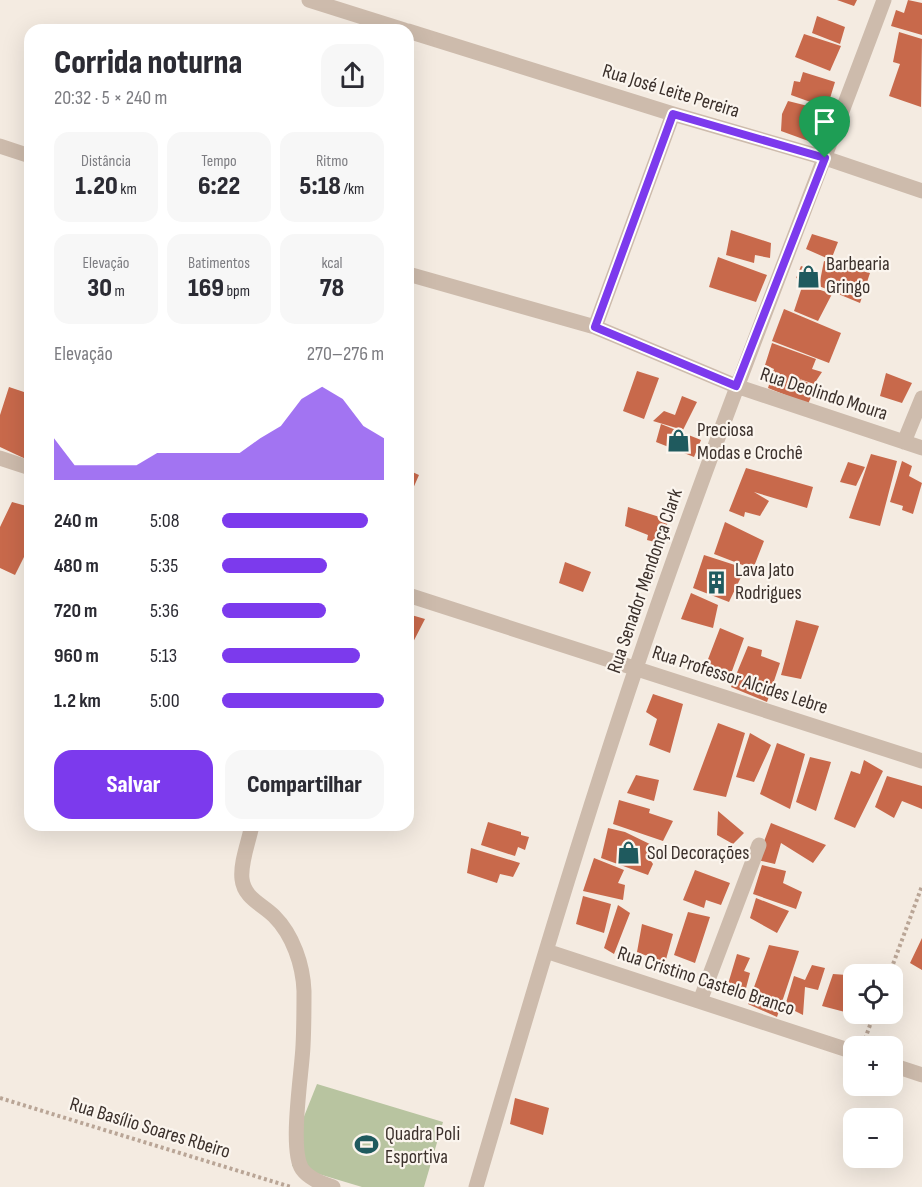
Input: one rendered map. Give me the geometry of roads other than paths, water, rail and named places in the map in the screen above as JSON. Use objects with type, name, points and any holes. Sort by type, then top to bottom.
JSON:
[{"type":"street","name":"Rua José Leite Pereira","points":[[309,0],[361,24]]},
{"type":"street","name":"Rua Senador Mendonça Clark","points":[[476,1187],[546,951],[636,669],[736,386],[884,0]]},
{"type":"street","name":"Rua José Leite Pereira","points":[[414,33],[673,114],[825,158],[922,191]]},
{"type":"street","points":[[595,327],[673,114]]},
{"type":"street","points":[[0,146],[24,154]]},
{"type":"street","name":"Rua Deolindo Moura","points":[[414,276],[595,327],[736,386],[922,448]]},
{"type":"street","points":[[904,442],[922,398]]},
{"type":"street","points":[[0,458],[24,466]]},
{"type":"street","name":"Rua Professor Alcides Lebre","points":[[414,598],[922,761]]},
{"type":"street","points":[[251,831],[242,878],[245,888],[252,899],[273,915],[285,929],[295,948],[304,987],[303,1047],[297,1131],[298,1161],[311,1178],[333,1187]]},
{"type":"street","points":[[700,1001],[759,844]]},
{"type":"street","name":"Rua Cristino Castelo Branco","points":[[546,951],[843,1048]]},
{"type":"street","points":[[903,1069],[922,1075]]},
{"type":"place","name":"Barbearia Gringo","points":[[808,276]]},
{"type":"place","name":"Preciosa Modas e Crochê","points":[[679,441]]},
{"type":"place","name":"Lava Jato Rodrigues","points":[[717,582]]},
{"type":"place","name":"Sol Decorações","points":[[629,853]]},
{"type":"place","name":"Quadra Poli Esportiva","points":[[367,1145]]}]
